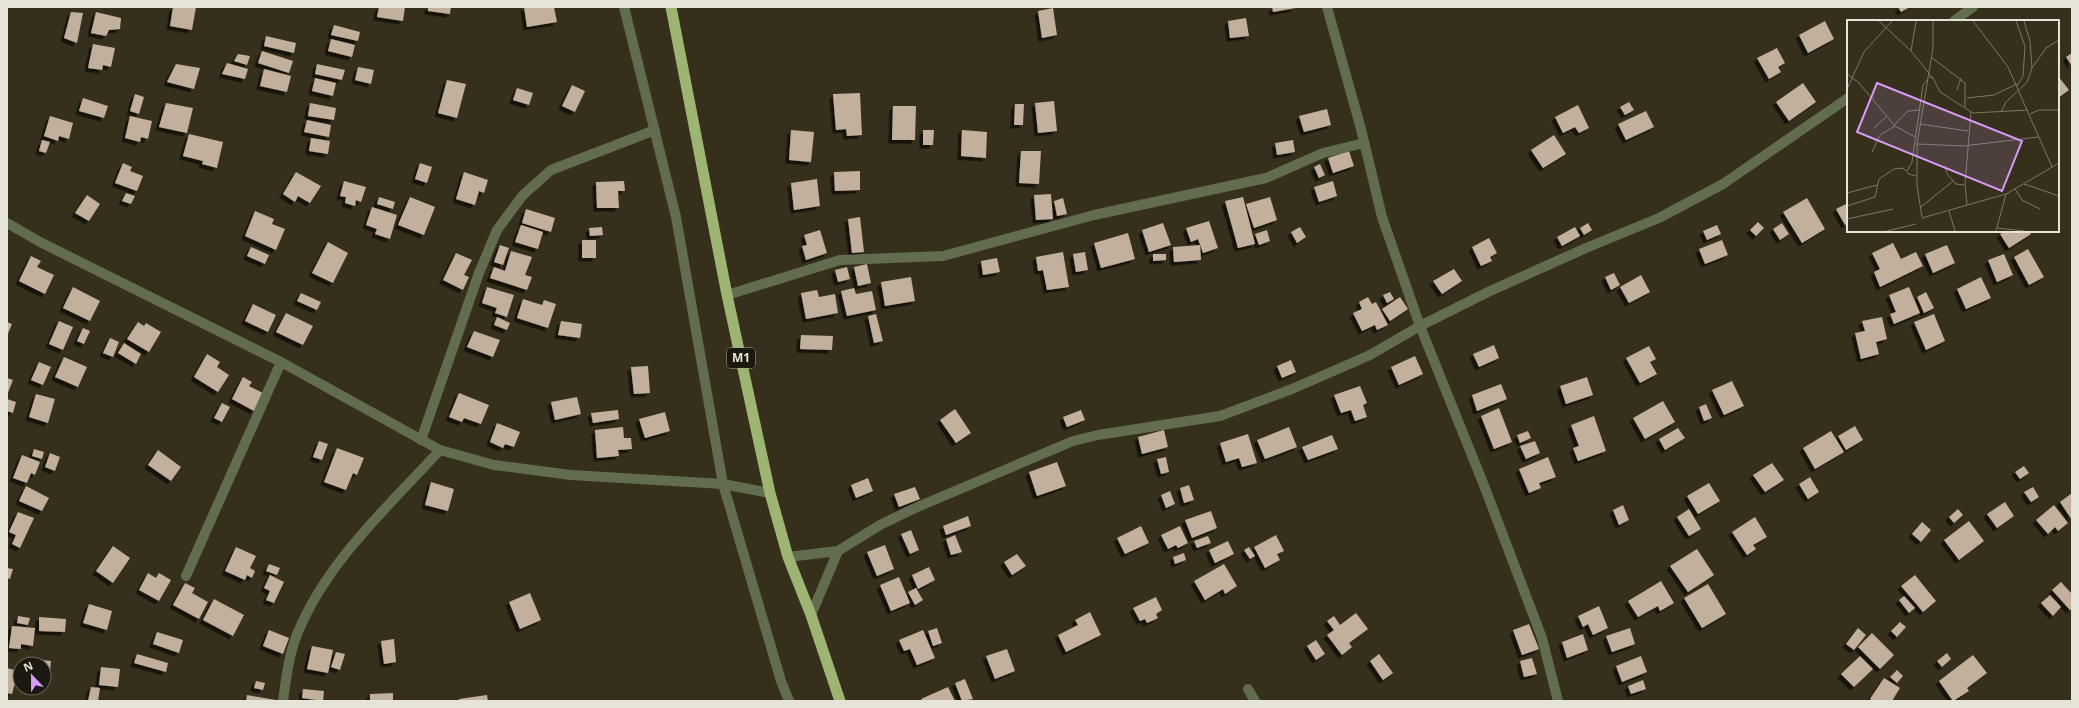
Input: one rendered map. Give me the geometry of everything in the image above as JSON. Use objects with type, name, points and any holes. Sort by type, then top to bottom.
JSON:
[{"type":"highway","name":"M1","points":[[671,7],[727,295],[770,493],[788,557],[811,615],[840,701]]},
{"type":"street","points":[[624,7],[676,217],[723,484],[781,681],[790,701]]},
{"type":"street","points":[[1327,7],[1364,143],[1382,217],[1420,326],[1486,488],[1542,638],[1558,701]]},
{"type":"street","points":[[1955,20],[1973,7]]},
{"type":"street","points":[[788,557],[838,551],[880,525],[915,508],[1073,441],[1098,435],[1220,416],[1292,389],[1370,356],[1420,326],[1495,289],[1586,248],[1659,218],[1723,184],[1847,99]]},
{"type":"street","points":[[422,440],[479,273],[497,230],[523,195],[551,170],[655,130]]},
{"type":"street","points":[[727,295],[840,260],[943,256],[1094,215],[1266,178],[1323,153],[1364,143]]},
{"type":"street","points":[[7,223],[40,242],[281,362],[440,450],[494,465],[571,475],[723,484],[770,493]]},
{"type":"street","points":[[186,576],[281,362]]},
{"type":"street","points":[[283,701],[287,677],[298,633],[320,588],[346,552],[440,450]]},
{"type":"street","points":[[811,615],[838,551]]},
{"type":"street","points":[[1248,689],[1255,701]]},
{"type":"building","points":[[173,7],[196,7],[192,30],[170,26]]},
{"type":"building","points":[[379,7],[405,7],[403,21],[377,17]]},
{"type":"building","points":[[428,7],[451,7],[450,14],[428,11]]},
{"type":"building","points":[[524,7],[554,7],[557,22],[527,27]]},
{"type":"building","points":[[1272,7],[1296,7],[1296,8],[1273,12]]},
{"type":"building","points":[[1898,7],[1910,7],[1901,12]]},
{"type":"building","points":[[1053,8],[1057,35],[1042,38],[1038,11]]},
{"type":"building","points":[[71,12],[83,13],[77,43],[64,38]]},
{"type":"building","points":[[96,12],[121,18],[120,29],[109,30],[106,36],[91,33]]},
{"type":"building","points":[[1246,18],[1249,36],[1230,38],[1228,21]]},
{"type":"building","points":[[1825,21],[1834,39],[1808,53],[1799,35]]},
{"type":"building","points":[[334,25],[360,32],[358,41],[331,35]]},
{"type":"building","points":[[266,36],[296,43],[294,53],[264,46]]},
{"type":"building","points":[[331,39],[355,45],[352,57],[328,51]]},
{"type":"building","points":[[93,44],[115,48],[111,67],[103,65],[102,70],[88,68]]},
{"type":"building","points":[[1777,48],[1785,63],[1778,67],[1781,72],[1769,79],[1757,58]]},
{"type":"building","points":[[262,51],[293,61],[289,73],[258,63]]},
{"type":"building","points":[[2072,53],[2072,66],[2066,57]]},
{"type":"building","points":[[238,54],[250,56],[247,65],[234,61]]},
{"type":"building","points":[[227,63],[248,69],[245,79],[222,74]]},
{"type":"building","points":[[176,64],[200,68],[194,89],[167,82]]},
{"type":"building","points":[[317,64],[345,70],[342,80],[315,74]]},
{"type":"building","points":[[358,67],[374,70],[371,84],[355,80]]},
{"type":"building","points":[[264,69],[291,76],[287,92],[260,86]]},
{"type":"building","points":[[2059,77],[2069,90],[2059,97]]},
{"type":"building","points":[[315,78],[336,83],[333,96],[312,91]]},
{"type":"building","points":[[447,80],[466,84],[457,118],[438,113]]},
{"type":"building","points":[[1803,83],[1816,102],[1789,121],[1776,102]]},
{"type":"building","points":[[572,85],[585,91],[575,112],[562,106]]},
{"type":"building","points":[[517,88],[533,93],[529,105],[513,100]]},
{"type":"building","points":[[860,93],[862,135],[847,136],[846,129],[836,130],[833,94]]},
{"type":"building","points":[[135,94],[144,97],[139,114],[130,111]]},
{"type":"building","points":[[83,98],[108,106],[104,118],[79,111]]},
{"type":"building","points":[[1054,101],[1057,131],[1038,133],[1035,103]]},
{"type":"building","points":[[1629,102],[1634,110],[1625,115],[1620,107]]},
{"type":"building","points":[[166,103],[193,108],[187,133],[159,127]]},
{"type":"building","points":[[310,103],[336,108],[334,120],[308,116]]},
{"type":"building","points":[[1015,104],[1024,104],[1023,125],[1014,125]]},
{"type":"building","points":[[1578,105],[1589,128],[1579,133],[1575,127],[1563,133],[1555,117]]},
{"type":"building","points":[[893,106],[916,106],[915,140],[892,140]]},
{"type":"building","points":[[1327,109],[1331,125],[1304,132],[1299,116]]},
{"type":"building","points":[[1646,111],[1654,127],[1626,140],[1618,124]]},
{"type":"building","points":[[50,116],[73,123],[69,139],[59,136],[58,141],[44,136]]},
{"type":"building","points":[[130,116],[152,121],[148,139],[141,137],[140,142],[125,138]]},
{"type":"building","points":[[307,120],[331,125],[329,137],[304,132]]},
{"type":"building","points":[[791,130],[814,132],[811,162],[789,160]]},
{"type":"building","points":[[923,130],[934,130],[933,145],[923,145]]},
{"type":"building","points":[[962,130],[987,132],[986,158],[961,156]]},
{"type":"building","points":[[189,134],[223,142],[217,168],[202,164],[203,161],[183,156]]},
{"type":"building","points":[[1554,135],[1566,154],[1543,168],[1531,150]]},
{"type":"building","points":[[311,138],[330,141],[328,154],[309,151]]},
{"type":"building","points":[[42,140],[50,142],[46,153],[39,151]]},
{"type":"building","points":[[1293,140],[1295,152],[1277,155],[1275,143]]},
{"type":"building","points":[[1021,151],[1041,151],[1039,184],[1019,183]]},
{"type":"building","points":[[1349,151],[1354,166],[1333,173],[1328,158]]},
{"type":"building","points":[[123,163],[132,167],[130,171],[143,176],[137,191],[115,183]]},
{"type":"building","points":[[420,163],[432,167],[427,183],[415,179]]},
{"type":"building","points":[[1320,164],[1325,175],[1319,178],[1314,167]]},
{"type":"building","points":[[860,171],[860,190],[835,191],[834,172]]},
{"type":"building","points":[[296,172],[321,186],[310,203],[298,196],[295,202],[283,194]]},
{"type":"building","points":[[464,172],[488,180],[484,193],[479,191],[475,205],[456,199]]},
{"type":"building","points":[[817,179],[820,206],[794,210],[791,183]]},
{"type":"building","points":[[344,181],[366,187],[361,202],[356,200],[355,206],[345,203],[346,197],[340,196]]},
{"type":"building","points":[[624,181],[625,191],[618,191],[619,208],[597,208],[596,182]]},
{"type":"building","points":[[1333,181],[1337,196],[1319,202],[1314,187]]},
{"type":"building","points":[[126,193],[135,196],[131,204],[122,201]]},
{"type":"building","points":[[1051,194],[1053,219],[1036,220],[1034,195]]},
{"type":"building","points":[[87,195],[100,204],[89,221],[75,213]]},
{"type":"building","points":[[379,197],[395,202],[393,209],[377,204]]},
{"type":"building","points":[[410,197],[435,207],[424,235],[398,225]]},
{"type":"building","points":[[1243,197],[1255,244],[1238,248],[1225,201]]},
{"type":"building","points":[[1270,197],[1277,220],[1254,228],[1246,204]]},
{"type":"building","points":[[1063,198],[1067,214],[1057,216],[1054,201]]},
{"type":"building","points":[[1807,198],[1825,229],[1802,243],[1783,212]]},
{"type":"building","points":[[1847,204],[1847,224],[1845,225],[1836,209]]},
{"type":"building","points":[[372,207],[397,215],[390,239],[375,234],[377,229],[366,225]]},
{"type":"building","points":[[526,209],[555,218],[551,232],[522,223]]},
{"type":"building","points":[[255,211],[274,219],[272,224],[285,229],[276,250],[245,236]]},
{"type":"building","points":[[860,217],[864,252],[852,253],[848,219]]},
{"type":"building","points":[[1209,221],[1218,248],[1203,253],[1198,239],[1191,242],[1186,228]]},
{"type":"building","points":[[1758,222],[1764,228],[1756,236],[1750,230]]},
{"type":"building","points":[[1163,223],[1171,245],[1149,252],[1142,230]]},
{"type":"building","points":[[1588,223],[1592,230],[1584,235],[1580,228]]},
{"type":"building","points":[[1782,223],[1789,234],[1780,240],[1773,229]]},
{"type":"building","points":[[521,225],[543,232],[538,249],[515,242]]},
{"type":"building","points":[[1717,225],[1721,234],[1707,240],[1703,231]]},
{"type":"building","points":[[602,227],[603,235],[590,236],[589,228]]},
{"type":"building","points":[[1300,227],[1306,237],[1297,243],[1291,232]]},
{"type":"building","points":[[1575,227],[1580,236],[1562,246],[1557,237]]},
{"type":"building","points":[[820,230],[827,253],[806,260],[802,246],[807,245],[804,235]]},
{"type":"building","points":[[1267,230],[1270,241],[1259,245],[1255,234]]},
{"type":"building","points":[[2004,232],[2030,232],[2031,234],[2009,248],[2000,234]]},
{"type":"building","points":[[1128,233],[1135,259],[1101,268],[1094,243]]},
{"type":"building","points":[[1489,238],[1497,253],[1490,257],[1492,261],[1481,266],[1472,247]]},
{"type":"building","points":[[582,240],[596,240],[596,258],[582,258]]},
{"type":"building","points":[[1722,240],[1728,255],[1705,264],[1699,249]]},
{"type":"building","points":[[328,242],[348,253],[333,283],[312,273]]},
{"type":"building","points":[[1893,243],[1901,259],[1916,252],[1923,266],[1880,287],[1874,272],[1880,269],[1872,253]]},
{"type":"building","points":[[500,245],[509,248],[503,265],[494,262]]},
{"type":"building","points":[[1200,245],[1201,260],[1174,262],[1173,247]]},
{"type":"building","points":[[1947,245],[1955,263],[1933,273],[1925,254]]},
{"type":"building","points":[[251,247],[269,255],[265,264],[247,256]]},
{"type":"building","points":[[2028,249],[2044,277],[2029,285],[2014,257]]},
{"type":"building","points":[[511,251],[532,257],[525,275],[532,277],[527,290],[490,278],[494,267],[505,271]]},
{"type":"building","points":[[1063,252],[1069,287],[1047,290],[1043,270],[1038,271],[1036,257]]},
{"type":"building","points":[[1085,252],[1088,270],[1076,272],[1073,254]]},
{"type":"building","points":[[456,253],[472,260],[464,275],[469,277],[463,290],[443,280]]},
{"type":"building","points":[[1153,254],[1166,254],[1166,260],[1153,261]]},
{"type":"building","points":[[2004,254],[2013,275],[1997,282],[1988,260]]},
{"type":"building","points":[[31,256],[41,261],[37,267],[54,275],[45,294],[19,281]]},
{"type":"building","points":[[997,258],[1000,272],[983,275],[981,261]]},
{"type":"building","points":[[867,264],[871,283],[858,286],[854,267]]},
{"type":"building","points":[[847,267],[850,279],[838,282],[835,270]]},
{"type":"building","points":[[1454,269],[1462,281],[1442,294],[1433,281]]},
{"type":"building","points":[[1614,273],[1620,285],[1611,290],[1605,277]]},
{"type":"building","points":[[1641,275],[1650,292],[1629,303],[1620,287]]},
{"type":"building","points":[[911,277],[915,301],[885,306],[881,282]]},
{"type":"building","points":[[1981,277],[1991,298],[1966,309],[1957,289]]},
{"type":"building","points":[[73,287],[100,301],[90,321],[63,308]]},
{"type":"building","points":[[487,287],[514,295],[507,317],[495,313],[497,308],[482,303]]},
{"type":"building","points":[[1909,287],[1920,313],[1894,324],[1890,314],[1896,312],[1889,295]]},
{"type":"building","points":[[854,288],[856,294],[872,291],[876,310],[847,316],[841,291]]},
{"type":"building","points":[[817,290],[819,297],[835,294],[838,313],[806,319],[801,293]]},
{"type":"building","points":[[1390,292],[1394,299],[1387,303],[1383,295]]},
{"type":"building","points":[[1926,292],[1934,308],[1924,313],[1917,297]]},
{"type":"building","points":[[301,293],[321,302],[317,310],[297,301]]},
{"type":"building","points":[[1368,297],[1372,304],[1376,302],[1388,325],[1377,330],[1375,325],[1362,331],[1353,313],[1362,309],[1359,302]]},
{"type":"building","points":[[1400,297],[1408,309],[1390,321],[1382,309]]},
{"type":"building","points":[[523,299],[542,305],[544,300],[556,304],[548,328],[517,318]]},
{"type":"building","points":[[253,304],[276,315],[268,332],[245,321]]},
{"type":"building","points":[[286,313],[313,326],[303,345],[276,332]]},
{"type":"building","points":[[876,314],[883,341],[874,343],[868,316]]},
{"type":"building","points":[[1934,314],[1945,341],[1926,350],[1914,322]]},
{"type":"building","points":[[497,317],[510,323],[507,330],[494,325]]},
{"type":"building","points":[[1882,317],[1887,339],[1876,342],[1879,354],[1861,359],[1855,333],[1865,331],[1862,321]]},
{"type":"building","points":[[59,321],[73,327],[63,350],[49,344]]},
{"type":"building","points":[[561,321],[582,324],[580,338],[558,335]]},
{"type":"building","points":[[7,322],[12,324],[7,336]]},
{"type":"building","points":[[138,322],[144,326],[146,323],[161,332],[149,352],[127,339]]},
{"type":"building","points":[[83,328],[90,331],[84,344],[77,341]]},
{"type":"building","points":[[474,331],[500,340],[493,357],[467,347]]},
{"type":"building","points":[[801,335],[833,336],[832,350],[800,349]]},
{"type":"building","points":[[110,338],[119,342],[113,357],[103,353]]},
{"type":"building","points":[[124,343],[141,354],[136,364],[118,353]]},
{"type":"building","points":[[1494,345],[1499,358],[1479,367],[1473,354]]},
{"type":"building","points":[[1649,346],[1656,359],[1650,362],[1657,374],[1640,383],[1626,358]]},
{"type":"building","points":[[207,354],[220,362],[217,367],[229,375],[218,392],[194,377]]},
{"type":"building","points":[[1415,356],[1423,374],[1399,385],[1391,367]]},
{"type":"building","points":[[64,357],[87,367],[78,387],[55,377]]},
{"type":"building","points":[[1291,360],[1296,372],[1282,378],[1277,366]]},
{"type":"building","points":[[39,362],[51,367],[43,385],[31,380]]},
{"type":"building","points":[[648,366],[650,393],[634,394],[631,367]]},
{"type":"building","points":[[243,377],[252,382],[249,386],[263,393],[254,411],[232,399]]},
{"type":"building","points":[[1587,377],[1593,395],[1566,404],[1560,386]]},
{"type":"building","points":[[7,378],[13,380],[7,395]]},
{"type":"building","points":[[1732,381],[1744,406],[1724,415],[1712,390]]},
{"type":"building","points":[[1501,384],[1507,399],[1477,411],[1472,395]]},
{"type":"building","points":[[1360,386],[1367,403],[1363,405],[1367,417],[1355,421],[1351,410],[1341,413],[1334,395]]},
{"type":"building","points":[[459,393],[489,405],[481,424],[464,418],[462,422],[449,417]]},
{"type":"building","points":[[36,394],[55,399],[48,423],[29,417]]},
{"type":"building","points":[[577,397],[581,414],[555,420],[551,402]]},
{"type":"building","points":[[7,399],[16,402],[13,413],[7,411]]},
{"type":"building","points":[[1663,401],[1675,422],[1645,439],[1633,418]]},
{"type":"building","points":[[222,403],[230,407],[222,422],[214,418]]},
{"type":"building","points":[[1706,404],[1712,418],[1704,421],[1699,407]]},
{"type":"building","points":[[1499,408],[1512,442],[1494,449],[1481,416]]},
{"type":"building","points":[[955,409],[971,433],[956,443],[940,420]]},
{"type":"building","points":[[618,410],[619,419],[593,423],[591,413]]},
{"type":"building","points":[[1081,410],[1085,420],[1067,427],[1063,417]]},
{"type":"building","points":[[665,412],[670,431],[645,438],[639,419]]},
{"type":"building","points":[[1594,416],[1606,451],[1578,461],[1573,448],[1579,446],[1571,425]]},
{"type":"building","points":[[497,423],[520,432],[514,447],[505,444],[503,448],[490,442]]},
{"type":"building","points":[[1855,426],[1863,440],[1846,450],[1838,436]]},
{"type":"building","points":[[623,427],[624,438],[631,438],[632,449],[618,450],[619,456],[597,458],[595,430]]},
{"type":"building","points":[[1289,427],[1297,447],[1265,459],[1257,440]]},
{"type":"building","points":[[1678,428],[1685,438],[1665,450],[1659,439]]},
{"type":"building","points":[[1164,430],[1168,447],[1142,454],[1138,437]]},
{"type":"building","points":[[1528,431],[1531,438],[1520,443],[1517,435]]},
{"type":"building","points":[[1831,431],[1844,452],[1815,469],[1803,448]]},
{"type":"building","points":[[1248,434],[1257,463],[1242,467],[1239,458],[1226,462],[1220,443]]},
{"type":"building","points":[[1332,435],[1338,449],[1308,460],[1302,447]]},
{"type":"building","points":[[319,441],[328,444],[322,460],[313,457]]},
{"type":"building","points":[[1535,441],[1540,453],[1526,459],[1520,446]]},
{"type":"building","points":[[337,448],[364,458],[357,475],[353,473],[346,490],[324,482]]},
{"type":"building","points":[[34,449],[44,452],[42,459],[32,456]]},
{"type":"building","points":[[158,450],[181,467],[171,481],[148,465]]},
{"type":"building","points":[[50,453],[60,457],[55,471],[45,467]]},
{"type":"building","points":[[22,455],[40,462],[35,475],[31,473],[27,483],[13,478]]},
{"type":"building","points":[[1166,457],[1169,472],[1161,474],[1157,459]]},
{"type":"building","points":[[1548,457],[1556,477],[1539,483],[1541,488],[1529,493],[1519,469]]},
{"type":"building","points":[[1057,462],[1066,486],[1037,496],[1029,472]]},
{"type":"building","points":[[1772,463],[1784,480],[1765,492],[1753,475]]},
{"type":"building","points":[[2024,466],[2029,473],[2020,479],[2015,472]]},
{"type":"building","points":[[1810,477],[1819,492],[1808,499],[1799,484]]},
{"type":"building","points":[[868,478],[873,491],[856,498],[851,485]]},
{"type":"building","points":[[431,482],[454,489],[448,511],[425,505]]},
{"type":"building","points":[[1709,483],[1720,501],[1698,514],[1687,496]]},
{"type":"building","points":[[1189,485],[1194,500],[1184,503],[1180,488]]},
{"type":"building","points":[[26,486],[49,498],[42,511],[19,501]]},
{"type":"building","points":[[915,487],[920,499],[899,507],[894,494]]},
{"type":"building","points":[[2033,487],[2039,497],[2031,502],[2024,492]]},
{"type":"building","points":[[1170,491],[1175,504],[1166,508],[1161,495]]},
{"type":"building","points":[[2072,493],[2072,520],[2060,502]]},
{"type":"building","points":[[2005,502],[2014,516],[1997,528],[1987,514]]},
{"type":"building","points":[[1623,505],[1629,520],[1619,525],[1613,510]]},
{"type":"building","points":[[2054,505],[2068,523],[2058,531],[2055,527],[2048,534],[2036,520]]},
{"type":"building","points":[[1689,509],[1701,529],[1689,536],[1677,517]]},
{"type":"building","points":[[1958,509],[1963,515],[1954,523],[1949,517]]},
{"type":"building","points":[[1211,511],[1217,528],[1192,538],[1185,520]]},
{"type":"building","points":[[18,512],[34,518],[20,548],[12,544],[16,535],[9,532]]},
{"type":"building","points":[[968,516],[971,526],[946,535],[943,526]]},
{"type":"building","points":[[1755,517],[1767,537],[1753,545],[1756,549],[1747,555],[1732,532]]},
{"type":"building","points":[[1969,521],[1984,541],[1959,560],[1944,540]]},
{"type":"building","points":[[1922,522],[1931,530],[1921,542],[1912,534]]},
{"type":"building","points":[[1141,526],[1149,543],[1125,554],[1117,538]]},
{"type":"building","points":[[1180,526],[1188,543],[1178,548],[1176,545],[1168,549],[1161,535]]},
{"type":"building","points":[[911,530],[919,550],[910,554],[901,534]]},
{"type":"building","points":[[955,535],[962,552],[951,555],[946,539]]},
{"type":"building","points":[[1276,535],[1284,551],[1277,554],[1280,560],[1265,568],[1254,547]]},
{"type":"building","points":[[1208,536],[1211,543],[1197,548],[1194,541]]},
{"type":"building","points":[[1228,541],[1234,554],[1215,563],[1209,550]]},
{"type":"building","points":[[885,545],[894,569],[877,576],[867,552]]},
{"type":"building","points":[[113,546],[130,558],[113,583],[96,571]]},
{"type":"building","points":[[236,547],[256,556],[250,568],[255,571],[252,578],[247,575],[245,580],[225,571]]},
{"type":"building","points":[[1249,547],[1255,556],[1250,559],[1244,550]]},
{"type":"building","points":[[1697,549],[1714,575],[1688,592],[1670,566]]},
{"type":"building","points":[[1184,553],[1186,560],[1175,564],[1173,557]]},
{"type":"building","points":[[1017,554],[1026,566],[1012,575],[1004,562]]},
{"type":"building","points":[[269,564],[280,568],[277,575],[266,571]]},
{"type":"building","points":[[1224,564],[1237,586],[1225,594],[1223,589],[1205,600],[1194,581]]},
{"type":"building","points":[[929,567],[935,580],[918,589],[912,575]]},
{"type":"building","points":[[7,568],[13,569],[10,579],[7,578]]},
{"type":"building","points":[[148,573],[156,578],[159,573],[171,580],[159,601],[139,590]]},
{"type":"building","points":[[270,575],[284,582],[274,603],[266,600],[270,591],[264,588]]},
{"type":"building","points":[[1915,575],[1936,601],[1923,612],[1901,586]]},
{"type":"building","points":[[899,577],[910,603],[891,611],[880,585]]},
{"type":"building","points":[[1661,581],[1674,603],[1660,611],[1658,606],[1638,617],[1628,601]]},
{"type":"building","points":[[2061,582],[2072,594],[2072,609],[2070,610],[2052,590]]},
{"type":"building","points":[[185,583],[195,588],[192,593],[208,602],[199,619],[173,605]]},
{"type":"building","points":[[1708,584],[1726,614],[1702,628],[1684,598]]},
{"type":"building","points":[[916,588],[923,600],[915,605],[908,592]]},
{"type":"building","points":[[530,593],[541,620],[520,629],[509,602]]},
{"type":"building","points":[[2050,595],[2061,607],[2053,616],[2041,603]]},
{"type":"building","points":[[1904,596],[1915,608],[1909,613],[1899,600]]},
{"type":"building","points":[[1156,597],[1162,610],[1156,614],[1158,618],[1147,623],[1145,619],[1140,621],[1133,608]]},
{"type":"building","points":[[214,599],[244,615],[233,636],[203,620]]},
{"type":"building","points":[[89,604],[112,611],[107,630],[83,623]]},
{"type":"building","points":[[1599,606],[1608,628],[1593,635],[1588,624],[1583,627],[1578,616]]},
{"type":"building","points":[[1090,612],[1101,635],[1066,652],[1058,635],[1078,625],[1075,620]]},
{"type":"building","points":[[1356,613],[1368,629],[1349,643],[1352,647],[1342,655],[1327,635],[1334,630],[1327,621],[1334,616],[1340,625]]},
{"type":"building","points":[[18,616],[30,618],[28,625],[17,623]]},
{"type":"building","points":[[39,617],[66,619],[65,632],[39,631]]},
{"type":"building","points":[[1900,622],[1906,627],[1897,637],[1891,631]]},
{"type":"building","points":[[1529,624],[1539,649],[1522,655],[1513,630]]},
{"type":"building","points":[[12,626],[35,628],[33,646],[21,644],[21,649],[9,648]]},
{"type":"building","points":[[937,628],[942,643],[933,646],[928,631]]},
{"type":"building","points":[[1630,628],[1635,644],[1612,652],[1606,636]]},
{"type":"building","points":[[1858,628],[1866,635],[1854,650],[1846,644]]},
{"type":"building","points":[[269,630],[289,638],[283,654],[263,646]]},
{"type":"building","points":[[923,630],[935,658],[917,665],[910,649],[904,651],[899,640]]},
{"type":"building","points":[[157,632],[183,640],[179,653],[153,644]]},
{"type":"building","points":[[1872,633],[1894,655],[1880,669],[1858,647]]},
{"type":"building","points":[[1583,634],[1588,650],[1567,658],[1562,642]]},
{"type":"building","points":[[394,639],[396,662],[384,664],[381,641]]},
{"type":"building","points":[[1316,640],[1325,654],[1316,660],[1307,646]]},
{"type":"building","points":[[312,646],[333,650],[328,673],[307,669]]},
{"type":"building","points":[[1007,649],[1015,671],[995,679],[986,656]]},
{"type":"building","points":[[336,652],[345,654],[340,670],[331,667]]},
{"type":"building","points":[[1947,653],[1951,659],[1942,667],[1937,661]]},
{"type":"building","points":[[137,654],[168,663],[166,672],[134,663]]},
{"type":"building","points":[[1379,654],[1393,673],[1383,680],[1370,661]]},
{"type":"building","points":[[1973,655],[1987,673],[1967,688],[1969,691],[1953,701],[1939,681]]},
{"type":"building","points":[[1641,656],[1647,672],[1622,682],[1616,666]]},
{"type":"building","points":[[1860,656],[1873,669],[1854,687],[1841,674]]},
{"type":"building","points":[[1532,658],[1537,674],[1524,677],[1520,661]]},
{"type":"building","points":[[101,667],[120,669],[118,687],[99,685]]},
{"type":"building","points":[[7,668],[12,669],[12,694],[7,693]]},
{"type":"building","points":[[1897,670],[1903,676],[1897,683],[1890,677]]},
{"type":"building","points":[[1884,678],[1900,688],[1892,701],[1873,701],[1870,699]]},
{"type":"building","points":[[965,679],[973,699],[962,701],[955,683]]},
{"type":"building","points":[[1643,680],[1646,689],[1631,694],[1628,686]]},
{"type":"building","points":[[256,681],[265,683],[263,690],[254,688]]},
{"type":"building","points":[[91,687],[100,688],[98,701],[88,701]]},
{"type":"building","points":[[948,687],[955,701],[922,701],[921,699]]},
{"type":"building","points":[[303,689],[324,691],[323,701],[302,698]]},
{"type":"building","points":[[393,693],[393,701],[370,701],[370,694]]},
{"type":"building","points":[[247,695],[276,700],[276,701],[246,701]]},
{"type":"building","points":[[487,695],[488,701],[459,701],[459,699]]}]
